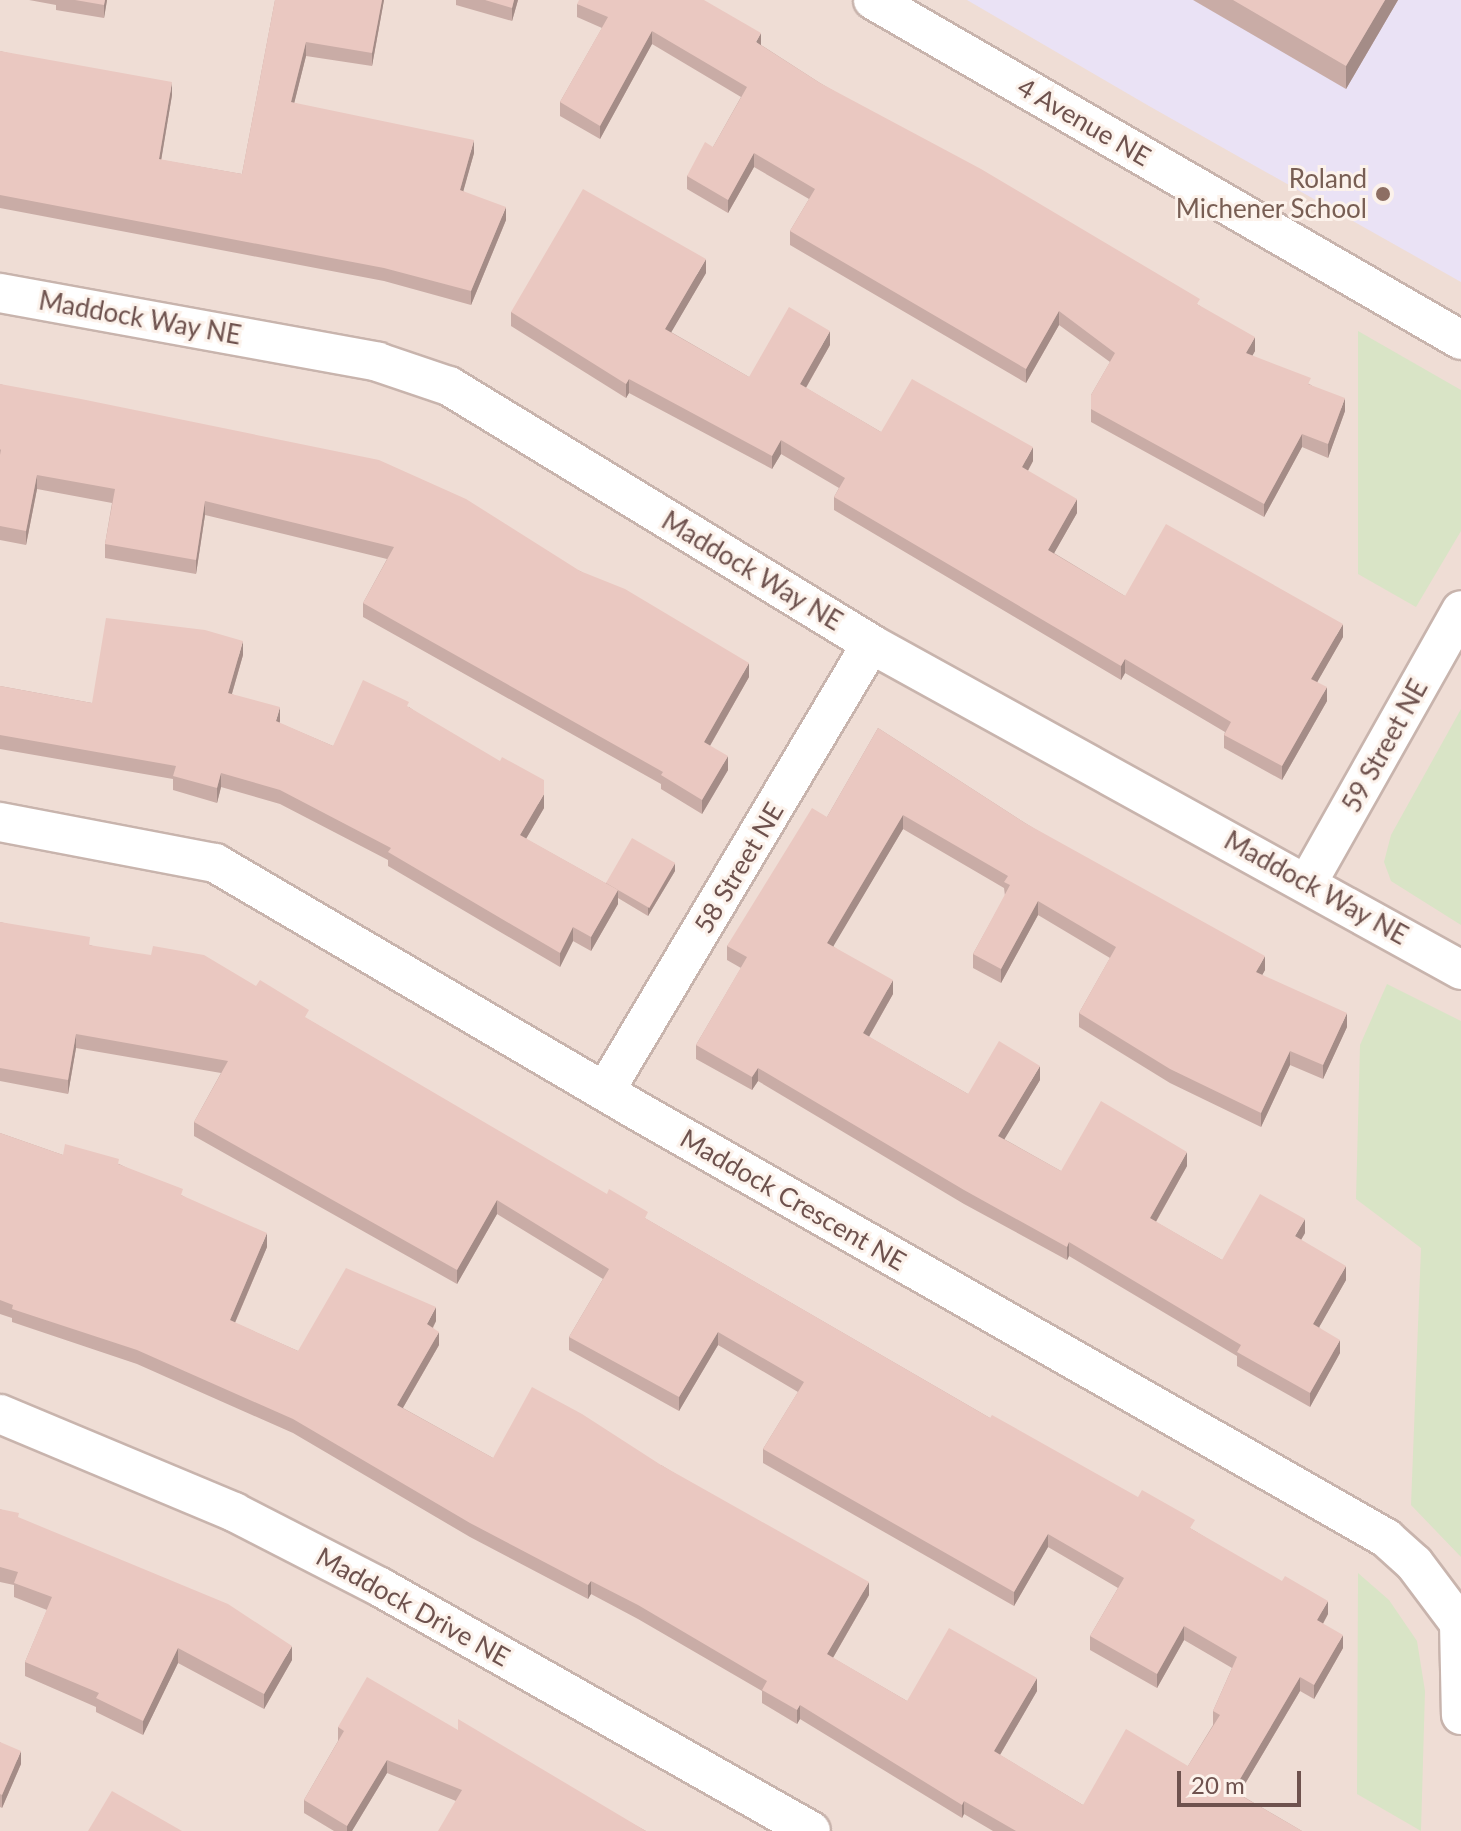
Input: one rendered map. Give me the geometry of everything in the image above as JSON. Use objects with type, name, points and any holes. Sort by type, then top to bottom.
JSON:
[{"type":"street","name":"4 Avenue NE","points":[[873,0],[1461,340]]},
{"type":"street","name":"Maddock Way NE","points":[[0,293],[378,362],[449,386],[871,644],[1308,882],[1461,970]]},
{"type":"street","name":"59 Street NE","points":[[1308,882],[1461,610]]},
{"type":"street","name":"58 Street NE","points":[[605,1091],[871,644]]},
{"type":"street","name":"Maddock Crescent NE","points":[[0,822],[215,863],[605,1091],[1386,1538],[1414,1563],[1459,1623],[1461,1715]]},
{"type":"street","name":"Maddock Drive NE","points":[[0,1414],[178,1487],[300,1546],[811,1831]]},
{"type":"shaded area","points":[[0,0],[1461,0],[1461,1831],[0,1831]]},
{"type":"shaded area","name":"Roland Michener School","points":[[967,0],[1461,0],[1461,282],[1149,106]]},
{"type":"green space","points":[[1358,331],[1461,390],[1461,531],[1416,607],[1358,574]]},
{"type":"green space","points":[[1461,709],[1461,925],[1391,881],[1384,862],[1391,835]]},
{"type":"green space","points":[[1387,984],[1461,1021],[1461,1557],[1411,1505],[1421,1248],[1356,1199],[1360,1045]]},
{"type":"green space","points":[[1358,1573],[1389,1600],[1417,1641],[1425,1691],[1421,1831],[1357,1794]]},
{"type":"building","points":[[75,0],[105,0],[104,5]]},
{"type":"building","points":[[275,0],[382,0],[372,53],[306,42],[291,102],[474,140],[460,190],[506,207],[471,291],[384,268],[0,195],[0,51],[172,82],[159,159],[242,174]]},
{"type":"building","points":[[485,0],[514,0],[512,8]]},
{"type":"building","points":[[579,0],[704,0],[761,33],[756,42],[820,83],[981,169],[1200,299],[1197,304],[1255,337],[1246,353],[1311,378],[1308,384],[1345,398],[1328,444],[1302,434],[1264,504],[1091,409],[1091,395],[1115,353],[1059,311],[1026,369],[790,231],[815,189],[754,153],[728,200],[687,176],[705,142],[713,147],[747,87],[652,31],[600,126],[560,102],[608,17],[577,4]]},
{"type":"building","points":[[1233,0],[1385,0],[1346,66]]},
{"type":"building","points":[[583,189],[706,259],[665,329],[749,377],[789,307],[830,331],[800,384],[881,432],[912,379],[1033,447],[1022,467],[1077,499],[1048,550],[1125,596],[1166,524],[1343,624],[1311,679],[1327,687],[1282,766],[1224,735],[1231,722],[1125,659],[1121,666],[834,497],[845,478],[781,440],[772,456],[629,379],[626,384],[511,312]]},
{"type":"building","points":[[0,384],[379,460],[466,499],[580,571],[625,589],[749,663],[704,742],[728,756],[702,800],[661,775],[663,772],[363,603],[394,547],[205,501],[196,560],[105,544],[115,489],[37,475],[26,531],[0,526]]},
{"type":"building","points":[[106,618],[205,630],[243,641],[228,693],[280,707],[276,721],[333,746],[363,680],[409,702],[407,706],[500,761],[502,757],[544,780],[544,794],[520,835],[618,890],[591,937],[573,927],[560,953],[388,852],[391,848],[280,790],[221,773],[217,788],[173,776],[176,766],[0,735],[0,686],[92,703]]},
{"type":"building","points":[[878,728],[1025,823],[1265,956],[1256,972],[1347,1013],[1323,1065],[1290,1051],[1261,1113],[1170,1069],[1079,1013],[1116,947],[1038,901],[1001,969],[973,954],[1010,885],[1004,882],[1008,876],[903,815],[827,943],[893,980],[863,1033],[968,1094],[999,1041],[1040,1066],[998,1136],[1061,1171],[1101,1101],[1187,1152],[1150,1218],[1222,1260],[1260,1194],[1305,1219],[1295,1236],[1346,1266],[1313,1324],[1340,1340],[1310,1393],[1237,1352],[1241,1345],[1069,1242],[1067,1247],[964,1190],[758,1068],[752,1077],[696,1045],[747,957],[727,946],[812,808],[827,817]]},
{"type":"building","points":[[632,838],[675,863],[649,908],[606,883]]},
{"type":"building","points":[[0,922],[90,937],[89,945],[151,955],[153,946],[204,955],[256,986],[260,980],[309,1010],[305,1017],[607,1194],[609,1189],[648,1212],[645,1218],[990,1418],[992,1415],[1138,1497],[1142,1490],[1195,1520],[1190,1528],[1282,1581],[1285,1576],[1328,1601],[1317,1620],[1343,1635],[1314,1685],[1300,1677],[1233,1791],[1302,1831],[1016,1831],[964,1801],[962,1805],[800,1705],[797,1710],[762,1690],[767,1681],[638,1605],[591,1581],[588,1585],[470,1523],[293,1419],[137,1350],[12,1309],[13,1305],[0,1300],[0,1133],[63,1155],[65,1144],[119,1159],[118,1164],[183,1189],[181,1195],[267,1233],[230,1320],[298,1351],[346,1268],[436,1307],[427,1324],[439,1332],[397,1405],[493,1458],[532,1387],[582,1414],[661,1465],[869,1582],[827,1654],[907,1701],[949,1628],[1037,1678],[994,1751],[1083,1805],[1126,1729],[1188,1766],[1220,1715],[1213,1711],[1237,1657],[1184,1626],[1157,1674],[1090,1636],[1124,1578],[1048,1534],[1014,1592],[763,1449],[804,1382],[718,1332],[679,1397],[569,1337],[609,1269],[497,1200],[457,1270],[194,1122],[228,1061],[76,1034],[68,1080],[0,1068]]},
{"type":"building","points":[[0,1509],[19,1513],[18,1517],[228,1604],[292,1646],[264,1694],[178,1648],[143,1721],[96,1698],[99,1693],[25,1662],[52,1597],[14,1583],[18,1572],[0,1567]]},
{"type":"building","points":[[367,1677],[458,1730],[458,1719],[646,1831],[438,1831],[462,1790],[387,1760],[347,1826],[304,1800],[344,1731],[338,1727]]},
{"type":"building","points":[[0,1742],[21,1751],[2,1795],[0,1794]]},
{"type":"building","points":[[112,1791],[182,1831],[88,1831]]},
{"type":"place","name":"Roland Michener School","points":[[1383,194]]}]
